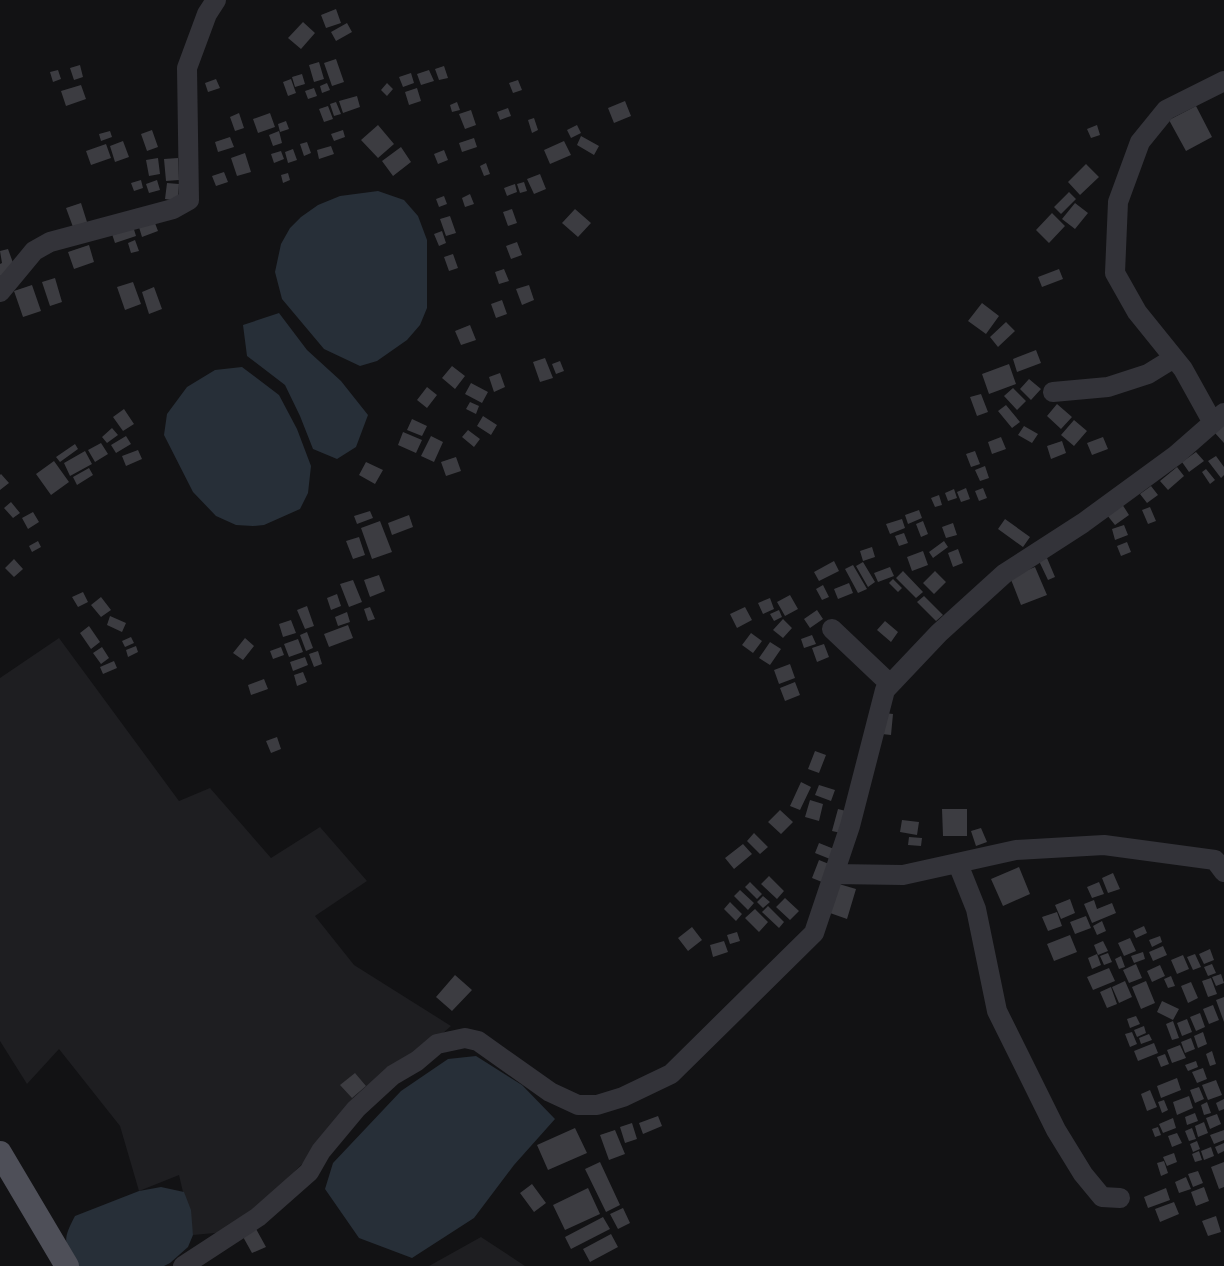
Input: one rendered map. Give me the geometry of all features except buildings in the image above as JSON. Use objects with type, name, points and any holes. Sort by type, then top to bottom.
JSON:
[{"type":"main road","points":[[0,1153],[67,1266]]},
{"type":"street","points":[[0,292],[34,251],[50,242],[173,209],[189,200],[187,68],[207,14],[216,0]]},
{"type":"street","points":[[183,1266],[258,1217],[284,1195],[309,1172],[321,1151],[356,1109],[393,1076],[417,1061],[437,1044],[465,1038],[478,1041],[550,1092],[578,1105],[597,1105],[623,1097],[671,1074],[814,933],[850,826],[885,690],[939,633],[1004,574],[1083,524],[1176,455],[1219,418],[1137,312],[1115,273],[1118,202],[1140,142],[1166,110],[1224,81]]},
{"type":"street","points":[[1053,392],[1108,387],[1148,375],[1174,358]]},
{"type":"street","points":[[832,629],[890,684]]},
{"type":"street","points":[[834,874],[903,875],[1017,850],[1104,845],[1215,860],[1224,872]]},
{"type":"street","points":[[958,864],[976,909],[997,1011],[1023,1066],[1056,1130],[1083,1174],[1102,1197],[1120,1198]]},
{"type":"shaded area","points":[[378,191],[404,200],[418,216],[427,240],[427,308],[420,325],[407,340],[377,361],[360,366],[324,349],[282,299],[275,272],[281,244],[290,228],[301,217],[318,205],[340,196]]},
{"type":"shaded area","points":[[279,313],[307,350],[341,381],[368,415],[356,447],[337,459],[313,449],[285,385],[247,356],[243,325]]},
{"type":"shaded area","points":[[242,367],[279,395],[297,429],[311,466],[308,493],[300,509],[264,525],[236,525],[216,516],[193,492],[164,435],[167,414],[187,387],[215,370]]},
{"type":"shaded area","points":[[59,638],[179,801],[210,788],[271,858],[320,827],[367,881],[315,916],[354,965],[451,1026],[356,1109],[236,1231],[193,1235],[179,1175],[139,1191],[120,1126],[59,1049],[27,1084],[0,1041],[0,678]]},
{"type":"shaded area","points":[[476,1056],[522,1085],[555,1119],[514,1165],[474,1218],[412,1258],[359,1238],[325,1189],[333,1163],[401,1091],[448,1059]]},
{"type":"shaded area","points":[[161,1187],[184,1192],[191,1210],[193,1235],[188,1247],[164,1266],[77,1266],[66,1241],[75,1216],[139,1191]]},
{"type":"shaded area","points":[[481,1237],[525,1266],[429,1266]]}]
